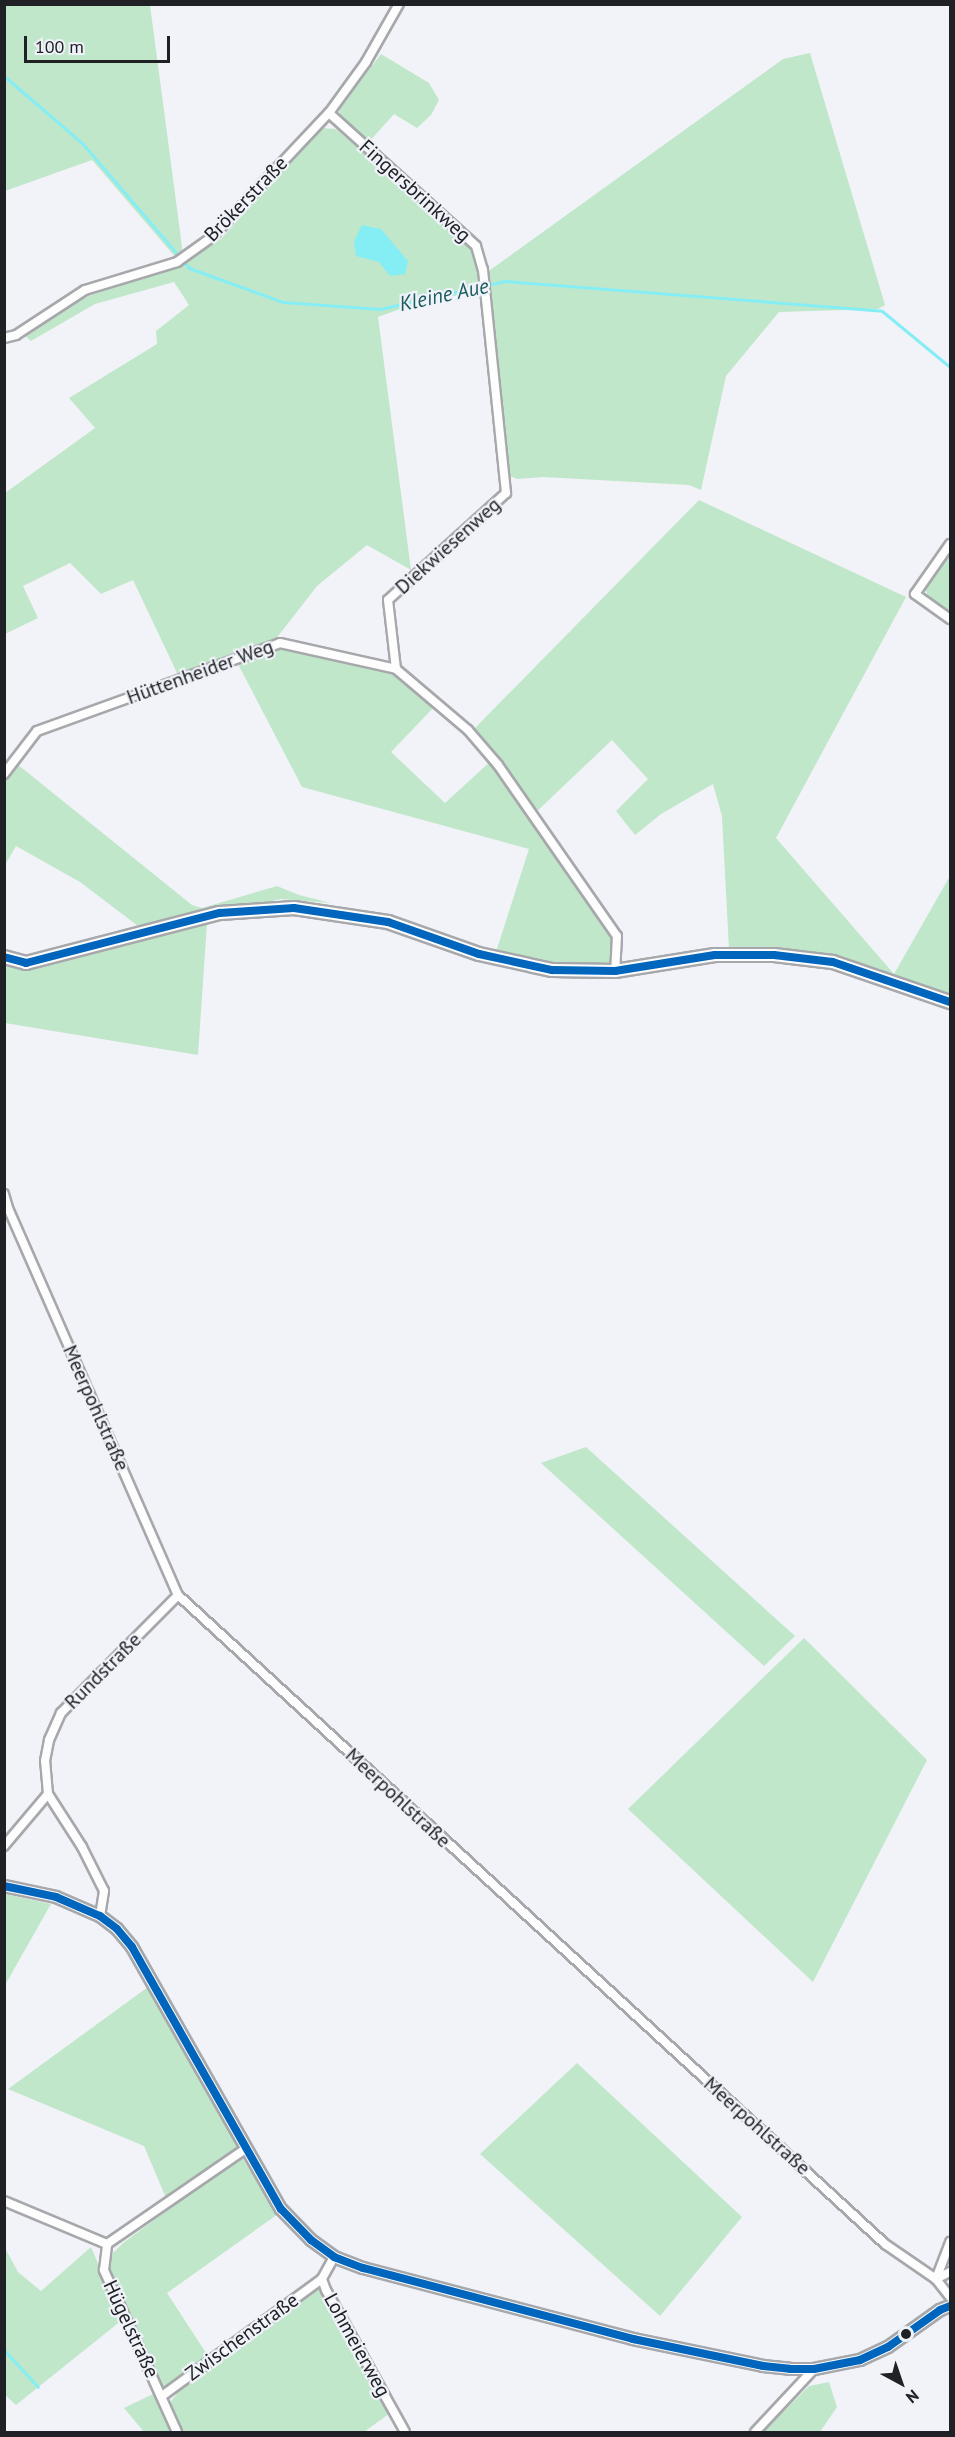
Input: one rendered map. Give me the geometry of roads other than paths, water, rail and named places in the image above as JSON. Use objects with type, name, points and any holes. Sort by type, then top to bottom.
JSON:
[{"type":"main road","points":[[4,957],[26,963],[220,913],[294,908],[388,922],[479,954],[552,970],[615,971],[715,955],[774,955],[833,962],[951,1002]]},
{"type":"street","name":"Brökerstraße","points":[[4,338],[15,335],[85,290],[181,259],[212,237],[329,112],[366,62],[399,4]]},
{"type":"street","name":"Fingersbrinkweg","points":[[329,112],[476,246],[483,270],[506,493]]},
{"type":"street","name":"Diekwiesenweg","points":[[396,669],[388,600],[506,493]]},
{"type":"street","points":[[951,544],[915,594],[951,619]]},
{"type":"street","name":"Hüttenheider Weg","points":[[4,774],[37,731],[280,642],[396,669],[468,730],[498,765],[617,936],[615,971]]},
{"type":"street","name":"Meerpohlstraße","points":[[4,1194],[6,1207],[178,1595],[885,2244],[936,2279],[951,2297]]},
{"type":"street","name":"Rundstraße","points":[[100,1916],[104,1891],[82,1847],[48,1794],[45,1761],[49,1740],[61,1713],[178,1595]]},
{"type":"street","points":[[4,1845],[48,1794]]},
{"type":"street","points":[[4,1886],[56,1897],[100,1916],[132,1947],[281,2210],[310,2240],[334,2257],[363,2268],[633,2339],[763,2366],[814,2369],[834,2367],[874,2354],[940,2310],[951,2306]]},
{"type":"street","points":[[4,2201],[107,2244],[245,2149]]},
{"type":"street","points":[[936,2279],[951,2242]]},
{"type":"street","name":"Hügelstraße","points":[[107,2244],[104,2270],[177,2433]]},
{"type":"street","name":"Lohmeierweg","points":[[334,2257],[322,2279],[405,2433]]},
{"type":"street","points":[[936,2279],[951,2272]]},
{"type":"street","name":"Zwischenstraße","points":[[162,2396],[322,2279]]},
{"type":"street","points":[[755,2433],[814,2369]]},
{"type":"water","points":[[362,225],[381,229],[408,261],[405,274],[390,276],[379,262],[356,256],[354,241]]},
{"type":"waterway","name":"Kleine Aue","points":[[4,76],[82,143],[189,268],[283,302],[380,309],[505,281],[882,311],[950,367]]},
{"type":"waterway","points":[[4,2350],[38,2387]]}]
